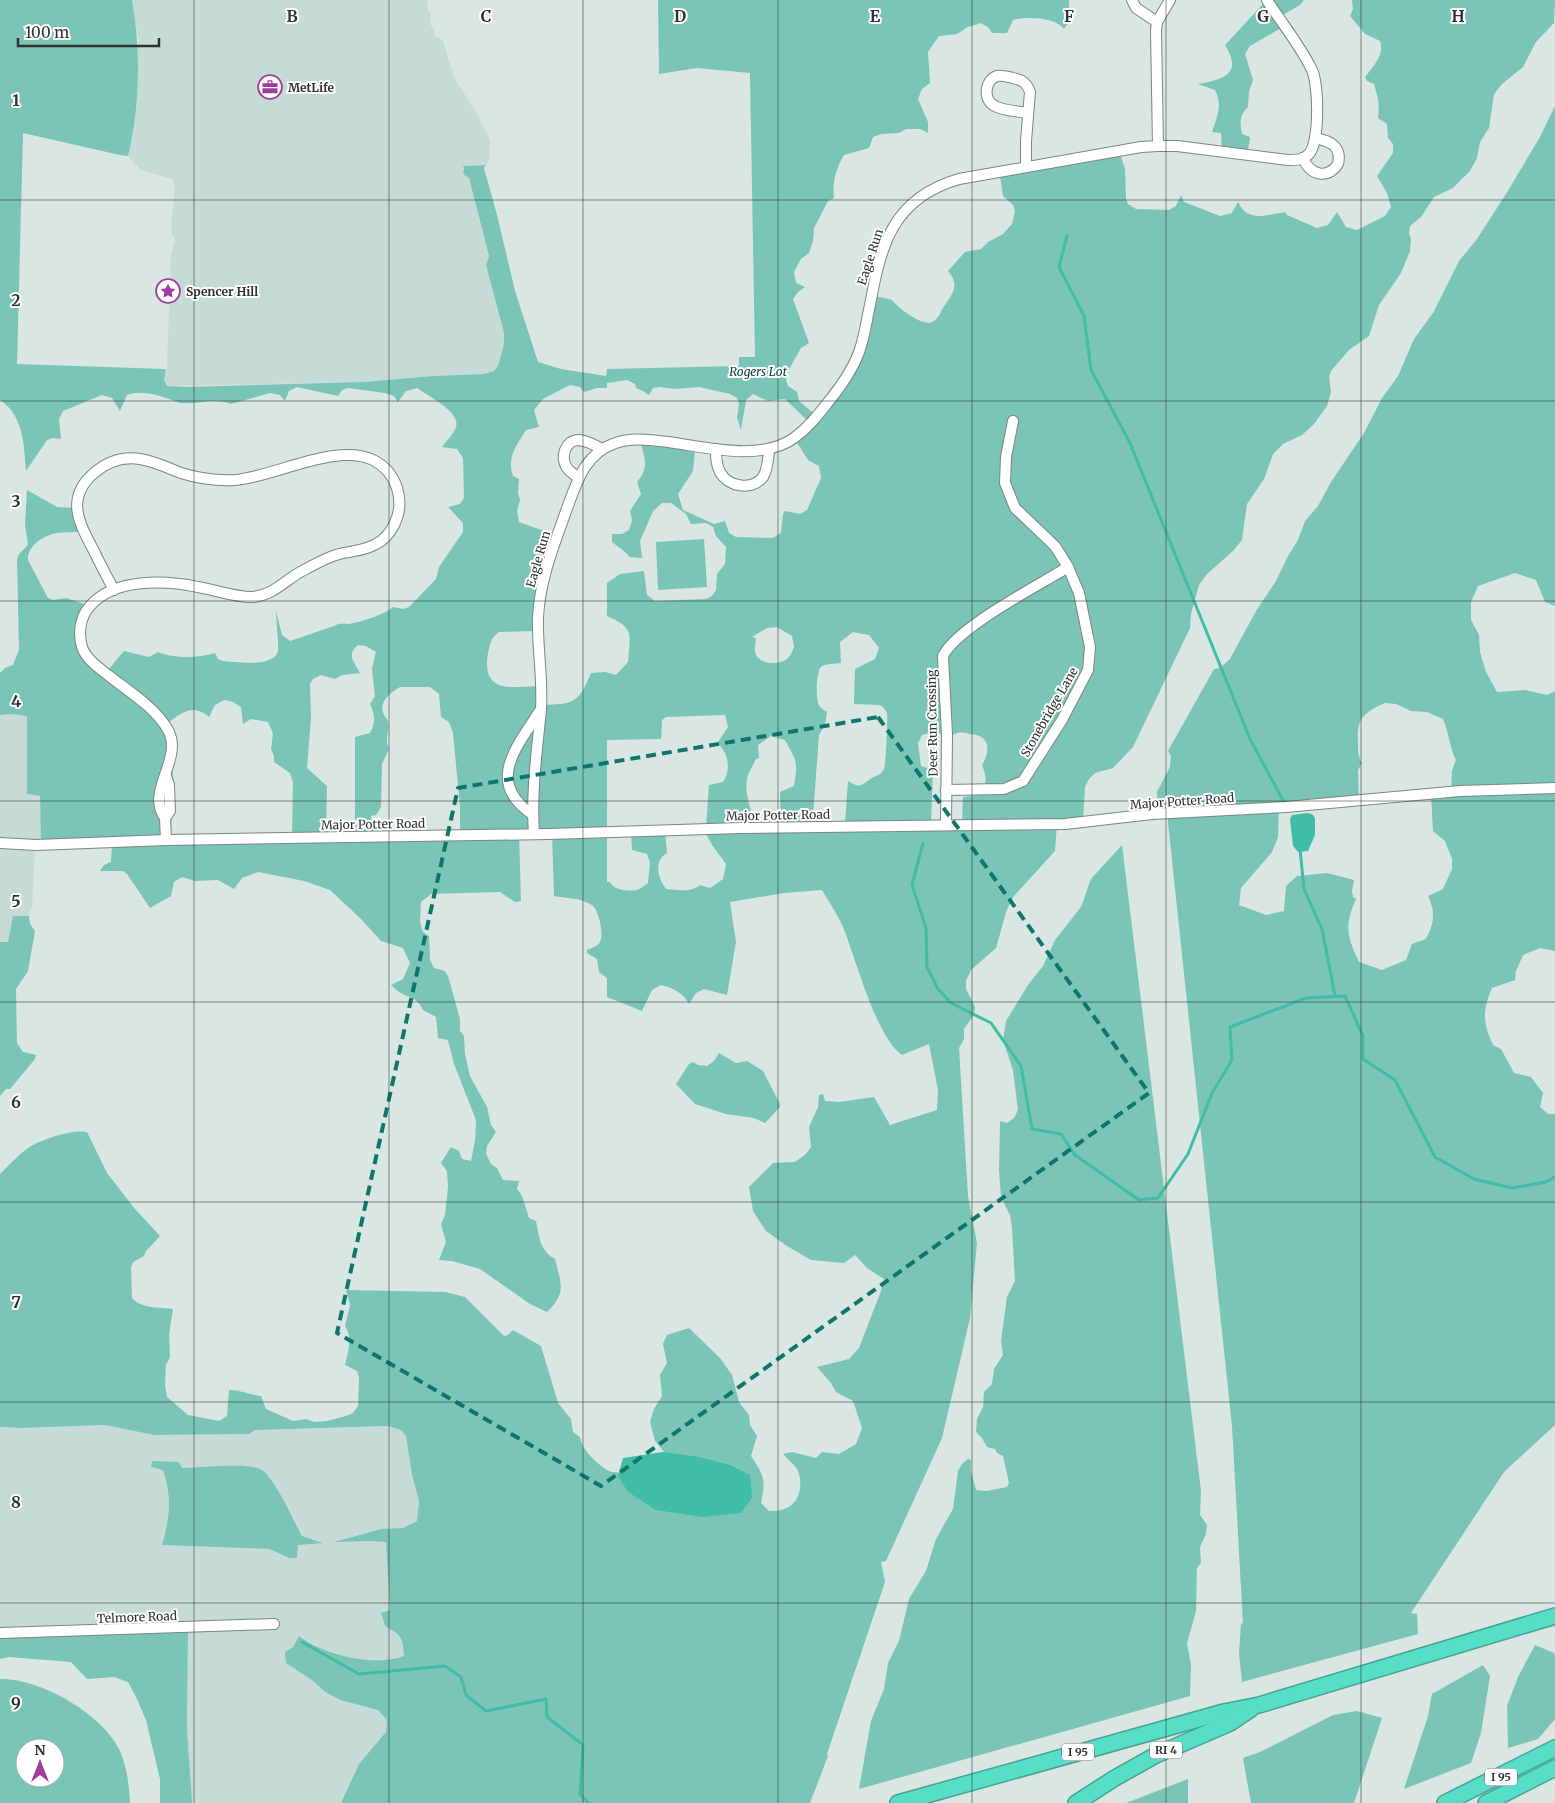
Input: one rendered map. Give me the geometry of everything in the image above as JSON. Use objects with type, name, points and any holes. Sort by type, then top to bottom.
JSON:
[{"type":"highway","name":"I 95","points":[[898,1803],[1214,1714],[1259,1704],[1555,1616]]},
{"type":"highway","name":"RI 4","points":[[1076,1803],[1156,1755],[1230,1723],[1259,1704]]},
{"type":"highway","name":"I 95","points":[[1445,1803],[1555,1748]]},
{"type":"highway","points":[[1486,1803],[1555,1768]]},
{"type":"street","points":[[1132,0],[1136,8],[1157,22]]},
{"type":"street","points":[[1158,146],[1155,50],[1157,22],[1170,0]]},
{"type":"street","points":[[1267,0],[1314,74],[1317,94],[1315,138],[1313,149],[1303,158],[1308,168],[1318,174],[1330,172],[1338,164],[1339,158],[1336,146],[1326,140],[1315,138]]},
{"type":"street","points":[[1026,167],[1030,92],[1020,80],[1003,76],[998,76],[987,86],[987,96],[993,105],[1003,109],[1028,113]]},
{"type":"street","name":"Eagle Run","points":[[534,834],[532,814],[534,771],[541,709],[538,623],[541,588],[548,561],[579,478],[589,462],[602,449],[619,442],[638,439],[716,449],[769,450],[792,440],[803,431],[830,401],[852,367],[862,344],[882,254],[894,225],[903,211],[914,201],[942,184],[960,178],[1141,147],[1176,146],[1278,160],[1299,160],[1303,158]]},
{"type":"street","name":"Stonebridge Lane","points":[[946,790],[1004,789],[1024,781],[1062,720],[1088,670],[1090,647],[1079,593],[1068,567],[1055,546],[1015,508],[1005,483],[1006,456],[1013,420]]},
{"type":"street","points":[[579,478],[569,470],[564,462],[564,453],[568,444],[574,441],[583,441],[602,449]]},
{"type":"street","points":[[716,449],[717,465],[720,472],[730,483],[745,486],[758,482],[762,478],[767,466],[769,450]]},
{"type":"street","points":[[114,590],[81,526],[77,509],[79,494],[86,481],[96,471],[113,461],[125,458],[138,458],[192,476],[227,480],[244,479],[337,455],[354,455],[376,461],[388,472],[396,485],[400,500],[398,515],[392,530],[381,541],[366,549],[338,554],[303,570],[271,592],[260,596],[248,596],[197,586],[168,584],[134,585],[114,590],[97,599],[85,612],[80,636],[85,652],[93,663],[147,706],[168,730],[171,748],[166,776],[169,785],[170,811],[165,818],[166,840]]},
{"type":"street","name":"Deer Run Crossing","points":[[946,824],[947,735],[943,656],[948,647],[985,618],[1068,567]]},
{"type":"street","points":[[532,814],[522,808],[514,799],[508,776],[511,758],[518,743],[541,709]]},
{"type":"street","name":"Major Potter Road","points":[[0,843],[36,845],[166,840],[274,840],[751,827],[1065,824],[1152,814],[1328,804],[1460,791],[1555,788]]},
{"type":"street","name":"Telmore Road","points":[[0,1634],[274,1624]]},
{"type":"highlighted area","points":[[878,717],[1149,1093],[601,1486],[337,1333],[458,788]]},
{"type":"shaded area","points":[[132,0],[428,0],[427,9],[431,14],[430,24],[434,29],[434,35],[443,41],[454,78],[475,110],[490,140],[489,160],[486,165],[464,166],[463,174],[469,178],[489,256],[486,265],[504,333],[505,344],[498,366],[494,371],[484,374],[363,382],[167,386],[164,380],[167,366],[171,256],[175,239],[172,235],[171,225],[175,187],[172,179],[141,170],[128,156],[137,94],[138,39]]},
{"type":"shaded area","points":[[0,713],[27,713],[27,794],[40,796],[41,844],[35,845],[32,907],[29,916],[13,916],[8,942],[0,942]]},
{"type":"shaded area","points":[[1312,814],[1315,818],[1315,835],[1308,851],[1298,852],[1293,846],[1290,819],[1292,815]]},
{"type":"shaded area","points":[[105,1425],[154,1435],[249,1434],[254,1430],[388,1426],[401,1430],[406,1436],[412,1475],[419,1501],[417,1521],[403,1528],[381,1529],[337,1541],[386,1542],[390,1610],[381,1614],[385,1626],[396,1632],[403,1641],[404,1656],[394,1660],[357,1659],[325,1650],[299,1636],[286,1663],[312,1680],[325,1692],[340,1700],[378,1710],[387,1720],[386,1732],[359,1764],[341,1803],[192,1803],[187,1728],[188,1628],[0,1633],[0,1427]],"holes":[[[179,1462],[182,1468],[197,1468],[271,1478],[302,1536],[321,1542],[298,1545],[290,1558],[269,1549],[163,1545],[169,1521],[168,1485],[163,1470]]]},
{"type":"shaded area","points":[[663,1452],[699,1457],[730,1465],[750,1475],[752,1498],[741,1513],[702,1517],[656,1510],[628,1492],[618,1476],[623,1458]]},
{"type":"green space","name":"Rogers Lot","points":[[0,0],[132,0],[138,58],[135,118],[128,156],[23,133],[17,364],[164,369],[166,370],[164,380],[167,386],[188,387],[363,382],[484,374],[494,371],[498,366],[504,344],[504,333],[486,265],[489,256],[469,178],[463,174],[463,166],[486,165],[484,168],[515,291],[538,362],[561,369],[606,376],[607,369],[739,366],[739,357],[755,357],[750,73],[697,68],[659,74],[658,0],[1069,0],[1072,18],[1064,29],[1060,25],[1048,20],[1025,18],[1013,20],[1007,33],[992,33],[989,28],[981,23],[968,27],[957,34],[939,36],[928,52],[930,83],[922,89],[918,99],[928,122],[928,133],[920,129],[906,129],[899,133],[881,134],[873,137],[869,148],[844,155],[835,176],[834,198],[828,201],[814,228],[813,241],[809,253],[801,259],[794,272],[796,283],[805,287],[793,299],[809,343],[801,348],[788,371],[786,380],[788,386],[797,392],[799,401],[817,416],[844,382],[872,295],[892,300],[918,320],[930,323],[934,321],[954,290],[954,281],[948,271],[965,252],[981,249],[988,242],[1003,234],[1012,224],[1015,211],[1013,205],[1003,196],[1000,176],[1120,154],[1125,169],[1126,198],[1128,204],[1136,209],[1169,210],[1176,206],[1181,195],[1184,202],[1220,216],[1232,213],[1238,202],[1242,209],[1252,215],[1264,216],[1285,212],[1287,215],[1317,228],[1328,225],[1337,212],[1346,227],[1357,230],[1385,216],[1391,207],[1387,193],[1377,176],[1393,153],[1393,144],[1388,138],[1387,124],[1378,118],[1379,109],[1374,84],[1367,81],[1365,77],[1380,56],[1380,41],[1365,34],[1350,16],[1353,9],[1352,0],[1555,0],[1554,23],[1536,42],[1523,67],[1502,84],[1494,94],[1489,128],[1480,142],[1477,158],[1470,171],[1453,188],[1434,197],[1421,217],[1410,226],[1410,251],[1401,273],[1379,305],[1369,336],[1349,350],[1331,371],[1329,377],[1331,392],[1327,406],[1314,424],[1302,435],[1283,444],[1273,454],[1264,479],[1247,504],[1242,540],[1233,551],[1207,574],[1199,585],[1191,614],[1190,628],[1133,747],[1113,768],[1095,773],[1089,779],[1085,787],[1083,821],[1057,823],[1055,851],[1014,896],[1007,909],[996,948],[971,970],[966,981],[966,989],[975,1007],[974,1015],[964,1029],[964,1039],[959,1048],[968,1196],[977,1243],[970,1318],[942,1438],[886,1561],[881,1562],[885,1582],[827,1754],[828,1756],[810,1803],[341,1803],[359,1764],[386,1732],[387,1720],[378,1710],[340,1700],[325,1692],[312,1680],[286,1663],[285,1652],[293,1647],[299,1636],[309,1643],[335,1654],[364,1660],[392,1659],[404,1656],[400,1637],[385,1626],[381,1613],[390,1610],[386,1542],[334,1542],[381,1529],[403,1528],[417,1521],[419,1501],[412,1475],[406,1436],[401,1430],[388,1426],[255,1430],[249,1434],[154,1435],[105,1425],[0,1427],[0,1174],[24,1151],[38,1142],[67,1133],[81,1131],[87,1132],[107,1173],[135,1209],[160,1236],[146,1251],[144,1256],[133,1262],[131,1268],[132,1298],[146,1306],[173,1309],[169,1334],[170,1357],[166,1365],[165,1385],[167,1397],[188,1415],[219,1421],[227,1416],[229,1390],[261,1396],[266,1409],[293,1421],[306,1419],[314,1422],[327,1421],[353,1413],[358,1406],[359,1378],[357,1371],[345,1365],[349,1335],[345,1326],[350,1305],[346,1290],[445,1292],[465,1297],[504,1336],[513,1330],[541,1346],[558,1403],[571,1419],[573,1432],[580,1437],[584,1448],[592,1458],[606,1469],[611,1472],[743,1479],[737,1468],[710,1468],[665,1453],[655,1441],[650,1422],[654,1409],[662,1396],[660,1375],[667,1363],[663,1344],[667,1335],[689,1328],[720,1358],[732,1375],[739,1402],[749,1415],[750,1425],[757,1436],[751,1456],[763,1478],[761,1503],[769,1511],[785,1509],[797,1499],[800,1481],[797,1469],[783,1454],[792,1452],[816,1458],[822,1452],[839,1454],[856,1444],[862,1428],[853,1401],[836,1392],[817,1367],[849,1359],[859,1348],[884,1279],[867,1268],[855,1255],[844,1263],[811,1260],[787,1246],[766,1231],[753,1211],[749,1187],[773,1163],[795,1162],[806,1154],[811,1147],[809,1127],[818,1107],[819,1095],[823,1094],[825,1101],[839,1102],[874,1097],[890,1125],[937,1110],[938,1090],[929,1044],[902,1055],[893,1046],[884,1032],[875,1015],[843,927],[822,890],[784,893],[730,902],[736,942],[727,995],[704,989],[696,993],[689,1004],[678,991],[661,985],[652,990],[642,1011],[607,997],[607,978],[599,972],[597,959],[587,953],[587,950],[598,945],[601,938],[600,922],[595,908],[583,901],[554,896],[552,834],[519,834],[521,901],[515,902],[500,892],[431,894],[421,902],[420,922],[423,932],[429,936],[430,960],[434,968],[445,971],[448,976],[460,1019],[460,1031],[464,1036],[465,1054],[470,1076],[487,1107],[491,1125],[496,1132],[487,1146],[486,1154],[491,1164],[497,1168],[503,1180],[519,1181],[517,1189],[522,1196],[529,1218],[536,1221],[543,1248],[555,1259],[561,1288],[560,1293],[558,1299],[547,1312],[530,1304],[480,1269],[452,1261],[439,1260],[446,1242],[441,1224],[445,1215],[448,1187],[447,1171],[441,1163],[451,1147],[459,1151],[462,1159],[471,1161],[475,1141],[476,1120],[454,1064],[448,1040],[438,1038],[436,1017],[423,1010],[416,1001],[391,985],[403,979],[410,963],[403,948],[381,941],[330,890],[304,881],[258,872],[242,878],[234,889],[218,880],[195,881],[182,877],[174,882],[171,896],[150,908],[123,871],[100,871],[104,865],[111,862],[112,844],[41,843],[40,796],[27,794],[27,716],[0,715],[0,673],[5,668],[13,665],[19,650],[17,559],[19,554],[28,545],[25,524],[27,490],[57,507],[76,508],[81,532],[57,533],[47,536],[33,546],[28,555],[28,560],[48,598],[53,600],[66,598],[87,605],[84,642],[91,654],[108,670],[124,651],[149,657],[158,652],[171,656],[186,657],[215,653],[218,659],[223,661],[262,662],[270,660],[278,651],[276,611],[282,635],[290,641],[338,624],[349,624],[366,620],[384,613],[393,607],[403,609],[409,607],[436,579],[439,567],[463,532],[463,523],[448,507],[460,504],[464,498],[463,458],[457,449],[442,447],[456,427],[454,416],[449,410],[417,388],[406,391],[398,402],[394,396],[385,393],[348,388],[342,390],[338,396],[297,387],[289,391],[285,401],[280,395],[270,393],[231,404],[218,401],[180,403],[153,394],[137,393],[127,395],[120,411],[112,398],[102,395],[63,411],[59,419],[61,439],[53,438],[47,440],[26,471],[23,441],[18,423],[14,414],[0,400]],"holes":[[[627,380],[635,384],[636,388],[649,395],[653,388],[659,387],[675,389],[699,387],[730,394],[737,398],[739,404],[737,418],[741,430],[746,400],[753,394],[768,401],[785,399],[811,424],[796,441],[808,460],[819,466],[821,478],[807,510],[800,514],[785,511],[781,533],[773,538],[736,537],[729,533],[725,521],[714,524],[683,510],[678,494],[693,471],[695,450],[641,444],[645,464],[645,468],[637,482],[641,494],[630,511],[632,520],[629,530],[622,534],[612,534],[612,542],[630,557],[642,558],[640,541],[653,511],[662,503],[671,503],[686,514],[691,524],[706,523],[713,527],[716,536],[726,547],[725,564],[717,574],[716,590],[712,596],[706,599],[655,601],[647,595],[644,571],[620,574],[607,583],[607,616],[622,624],[629,633],[628,662],[616,675],[605,672],[591,673],[582,691],[574,700],[568,703],[541,705],[540,686],[509,687],[501,685],[494,682],[489,676],[487,666],[490,644],[496,634],[499,632],[535,631],[558,536],[519,522],[517,511],[520,500],[518,493],[519,479],[513,476],[511,469],[512,457],[516,446],[526,430],[539,427],[534,410],[543,399],[570,385],[580,387],[584,392],[597,388],[607,388],[607,383]],[[777,627],[792,636],[794,647],[788,658],[784,661],[769,663],[756,656],[756,638],[752,637],[767,628]],[[853,632],[869,635],[879,648],[875,659],[855,669],[854,704],[879,705],[887,713],[885,766],[880,774],[861,785],[848,781],[845,824],[814,824],[813,815],[819,735],[825,725],[827,712],[818,704],[817,680],[821,667],[828,664],[841,663],[840,642]],[[358,645],[366,646],[376,652],[372,669],[375,696],[370,704],[374,715],[374,722],[370,733],[355,737],[355,836],[326,834],[327,786],[307,768],[311,718],[310,684],[313,679],[321,675],[335,679],[342,675],[360,673],[352,658],[352,652]],[[400,687],[430,687],[439,694],[441,717],[449,722],[453,733],[460,806],[460,834],[375,834],[371,816],[376,815],[381,807],[382,764],[389,749],[387,741],[388,721],[384,715],[383,706],[386,698]],[[224,700],[233,702],[241,707],[243,724],[251,719],[268,722],[273,733],[271,749],[274,762],[290,773],[293,782],[292,838],[171,839],[173,764],[168,723],[184,712],[193,710],[204,713],[209,717],[215,705]],[[725,715],[728,727],[718,742],[726,757],[728,764],[727,772],[723,782],[709,785],[706,827],[703,828],[712,845],[726,864],[723,879],[710,888],[700,885],[688,890],[666,889],[658,870],[660,860],[667,853],[665,830],[631,831],[632,850],[647,854],[650,862],[648,883],[638,890],[630,891],[618,889],[610,882],[607,882],[607,740],[661,739],[662,720],[666,717]],[[933,732],[942,734],[946,738],[957,733],[965,733],[977,735],[985,740],[987,754],[982,765],[985,773],[984,788],[980,795],[963,797],[962,823],[931,822],[933,770],[921,766],[918,743],[922,735]],[[771,736],[785,740],[796,762],[794,786],[780,792],[781,825],[755,826],[747,796],[746,784],[756,759],[759,758],[758,745]]]},
{"type":"green space","points":[[1263,0],[1304,0],[1300,5],[1281,16],[1283,27],[1250,46],[1245,54],[1253,80],[1249,91],[1248,107],[1241,119],[1242,134],[1250,137],[1247,157],[1222,154],[1221,133],[1212,132],[1219,106],[1217,95],[1215,90],[1198,84],[1216,80],[1228,74],[1232,63],[1225,45],[1264,3]]},
{"type":"green space","points":[[1555,106],[1555,606],[1545,602],[1536,580],[1515,573],[1478,586],[1471,602],[1471,620],[1479,635],[1480,652],[1486,672],[1497,692],[1525,690],[1547,695],[1555,691],[1555,951],[1540,948],[1523,955],[1516,971],[1515,980],[1492,988],[1485,1010],[1485,1017],[1487,1030],[1493,1045],[1501,1049],[1514,1073],[1531,1077],[1543,1093],[1540,1107],[1548,1114],[1555,1114],[1555,1425],[1504,1472],[1411,1613],[1417,1614],[1418,1634],[1242,1682],[1239,1654],[1241,1623],[1243,1624],[1232,1426],[1167,813],[1159,812],[1157,792],[1170,767],[1171,756],[1168,751],[1214,669],[1220,668],[1230,659],[1256,611],[1276,581],[1298,540],[1305,521],[1318,506],[1331,482],[1364,433],[1382,398],[1398,376],[1414,339],[1433,313],[1459,261],[1477,239],[1540,137]],"holes":[[[1385,703],[1396,704],[1411,711],[1427,712],[1443,719],[1445,724],[1456,760],[1452,771],[1451,792],[1431,793],[1433,831],[1445,841],[1452,859],[1452,869],[1443,889],[1428,896],[1433,918],[1426,939],[1412,944],[1406,960],[1382,970],[1359,962],[1352,945],[1348,931],[1352,908],[1356,899],[1353,897],[1352,891],[1354,880],[1327,873],[1297,876],[1286,886],[1284,911],[1266,915],[1239,905],[1241,888],[1272,852],[1278,837],[1279,806],[1359,800],[1358,770],[1362,763],[1358,748],[1358,728],[1360,722],[1367,713],[1378,706]]]},
{"type":"green space","points":[[704,539],[707,587],[658,590],[656,542]]},
{"type":"green space","points":[[1122,845],[1201,1491],[1200,1515],[1207,1525],[1206,1534],[1200,1547],[1201,1563],[1197,1568],[1196,1611],[1187,1643],[1191,1665],[1190,1696],[859,1789],[871,1721],[884,1689],[888,1663],[899,1641],[909,1599],[926,1571],[936,1539],[953,1509],[958,1471],[962,1464],[968,1459],[971,1460],[971,1471],[976,1490],[987,1491],[1007,1487],[1009,1483],[1003,1456],[997,1453],[995,1449],[987,1447],[976,1432],[977,1419],[983,1407],[984,1392],[992,1384],[994,1369],[1003,1355],[1001,1341],[1007,1297],[1015,1281],[1012,1228],[1010,1215],[1001,1197],[999,1170],[1000,1121],[1007,1123],[1014,1118],[1018,1110],[1013,1070],[1003,1040],[1006,1021],[1028,985],[1043,966],[1055,940],[1081,907],[1091,879]]},
{"type":"green space","points":[[13,916],[29,916],[30,924],[35,931],[28,971],[16,989],[17,1043],[23,1052],[36,1055],[35,1059],[10,1089],[6,1089],[0,1096],[0,942],[8,942]]},
{"type":"green space","points":[[719,1053],[736,1063],[747,1061],[763,1071],[780,1104],[780,1107],[765,1123],[754,1118],[726,1114],[695,1104],[676,1084],[689,1064],[693,1062],[698,1065],[707,1066],[714,1061]]},
{"type":"green space","points":[[152,1461],[179,1462],[182,1468],[247,1466],[262,1470],[273,1482],[302,1536],[323,1543],[298,1545],[297,1558],[290,1558],[269,1549],[162,1545],[169,1508],[168,1489],[163,1470],[151,1467]]},
{"type":"green space","points":[[188,1628],[187,1728],[192,1803],[160,1803],[160,1779],[146,1720],[128,1682],[114,1677],[87,1679],[71,1662],[9,1657],[0,1659],[0,1633]]},
{"type":"green space","points":[[1535,1645],[1555,1655],[1555,1719],[1538,1739],[1508,1748],[1507,1706],[1518,1677]]},
{"type":"green space","points":[[1483,1665],[1490,1676],[1481,1733],[1471,1763],[1404,1789],[1428,1716],[1432,1694]]},
{"type":"green space","points":[[0,1679],[16,1680],[51,1692],[69,1701],[100,1724],[112,1737],[120,1751],[127,1776],[130,1803],[0,1803]]},
{"type":"green space","points":[[1357,1711],[1382,1718],[1354,1803],[1251,1803],[1243,1758],[1260,1752],[1333,1715]]},
{"type":"green space","points":[[1188,1779],[1188,1803],[1126,1803]]},
{"type":"waterway","points":[[1067,236],[1059,267],[1084,316],[1091,370],[1130,443],[1250,739],[1285,804]]},
{"type":"waterway","points":[[923,843],[912,885],[926,928],[927,967],[938,989],[951,1003],[991,1023],[1021,1066],[1032,1129],[1061,1134],[1075,1155],[1139,1200],[1158,1198],[1188,1154],[1212,1093],[1232,1060],[1230,1027],[1306,998],[1345,996],[1363,1036],[1363,1059],[1395,1080],[1435,1157],[1474,1179],[1512,1188],[1546,1182],[1555,1177]]},
{"type":"waterway","points":[[1300,849],[1304,889],[1322,929],[1335,996]]},
{"type":"waterway","points":[[302,1642],[359,1674],[445,1666],[461,1677],[466,1695],[486,1711],[546,1699],[547,1717],[583,1745],[580,1794],[589,1803]]},
{"type":"place","name":"MetLife","points":[[270,87]]},
{"type":"place","name":"Spencer Hill","points":[[168,291]]}]
